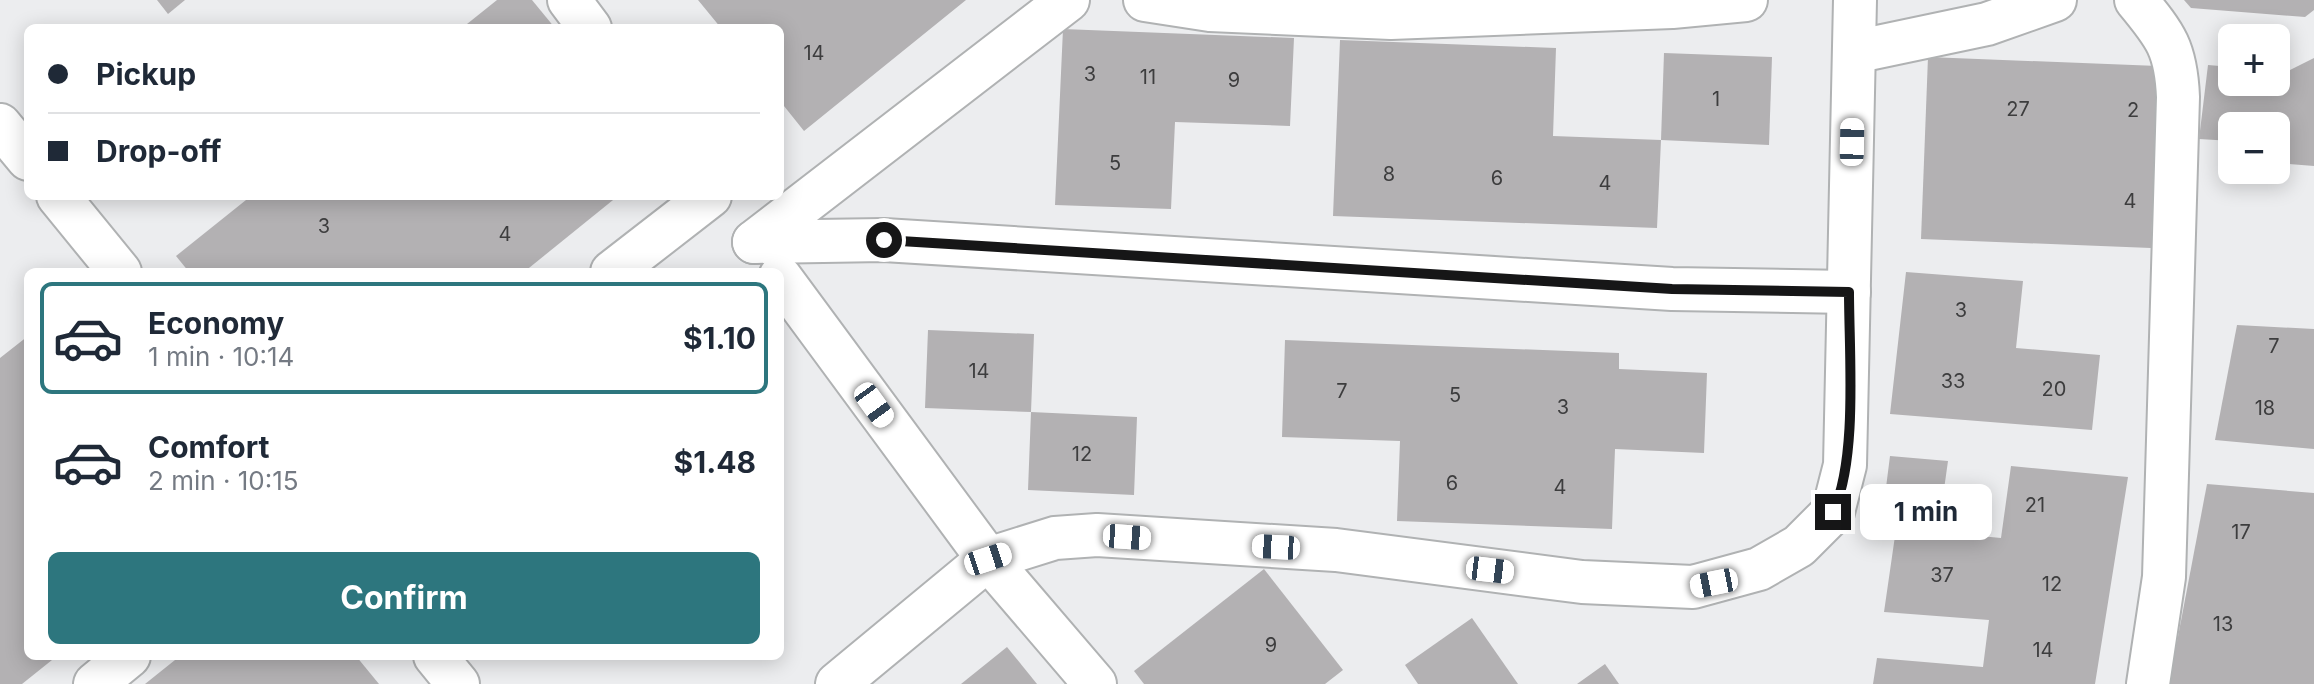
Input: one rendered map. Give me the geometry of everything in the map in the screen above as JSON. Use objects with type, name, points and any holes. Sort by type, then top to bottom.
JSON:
[{"type":"street","points":[[569,0],[587,24]]},
{"type":"street","points":[[1145,0],[1210,10],[1391,18],[1672,7],[1746,0]]},
{"type":"street","points":[[837,684],[988,559],[1055,538],[1097,535],[1336,550],[1582,582],[1669,589],[1740,576],[1799,546],[1825,524],[1839,500],[1847,444],[1855,0]]},
{"type":"street","points":[[1854,52],[1987,24],[2055,0]]},
{"type":"street","points":[[2136,0],[2167,37],[2177,63],[2178,97],[2164,577],[2148,684]]},
{"type":"street","points":[[765,257],[1059,2]]},
{"type":"street","points":[[0,125],[24,154]]},
{"type":"street","points":[[61,200],[117,268]]},
{"type":"street","points":[[617,268],[705,200]]},
{"type":"street","points":[[719,200],[765,257]]},
{"type":"street","points":[[765,257],[884,240],[1672,289],[1849,292]]},
{"type":"street","points":[[784,282],[988,559],[1095,684]]},
{"type":"street","points":[[95,684],[124,660]]},
{"type":"street","points":[[438,660],[458,684]]},
{"type":"building","points":[[157,0],[185,0],[168,14]]},
{"type":"building","points":[[497,0],[532,0],[552,24],[467,24]]},
{"type":"building","points":[[698,0],[966,0],[804,131],[784,106],[784,24],[718,24]]},
{"type":"building","points":[[2184,0],[2314,0],[2314,10],[2305,17],[2191,8]]},
{"type":"building","points":[[1063,29],[1294,38],[1290,126],[1175,122],[1171,209],[1055,205]]},
{"type":"building","points":[[1340,40],[1556,48],[1553,136],[1661,140],[1657,228],[1333,216]]},
{"type":"building","points":[[1664,53],[1772,57],[1769,145],[1661,140]]},
{"type":"building","points":[[1928,57],[2158,66],[2151,248],[1921,239]]},
{"type":"building","points":[[2314,58],[2314,166],[2290,164],[2290,112],[2218,112],[2218,140],[2199,139],[2208,65],[2218,66],[2218,96],[2290,96],[2290,70]]},
{"type":"building","points":[[246,200],[613,200],[529,268],[186,268],[176,256]]},
{"type":"building","points":[[1906,272],[2023,281],[2016,348],[2100,355],[2092,430],[1890,414]]},
{"type":"building","points":[[2237,325],[2314,329],[2314,449],[2215,440]]},
{"type":"building","points":[[928,330],[1034,334],[1031,412],[925,408]]},
{"type":"building","points":[[24,339],[24,660],[52,660],[22,684],[0,684],[0,358]]},
{"type":"building","points":[[1285,340],[1619,353],[1619,369],[1707,373],[1704,453],[1615,449],[1612,529],[1397,521],[1400,441],[1282,437]]},
{"type":"building","points":[[1031,412],[1137,417],[1134,495],[1028,490]]},
{"type":"building","points":[[1890,456],[1948,461],[1938,532],[2001,538],[2011,466],[2128,477],[2095,684],[1873,684],[1877,658],[1983,667],[1989,620],[1884,612],[1896,529],[1881,527]]},
{"type":"building","points":[[2207,484],[2314,493],[2314,684],[2169,684]]},
{"type":"building","points":[[1264,569],[1343,670],[1325,684],[1144,684],[1134,671]]},
{"type":"building","points":[[1472,618],[1518,684],[1418,684],[1405,665]]},
{"type":"building","points":[[1007,647],[1037,684],[961,684]]},
{"type":"building","points":[[175,660],[359,660],[379,684],[145,684]]},
{"type":"building","points":[[1605,664],[1619,684],[1577,684]]},
{"type":"route","points":[[884,240],[1672,289],[1849,292],[1847,444],[1839,500],[1833,512]]}]
